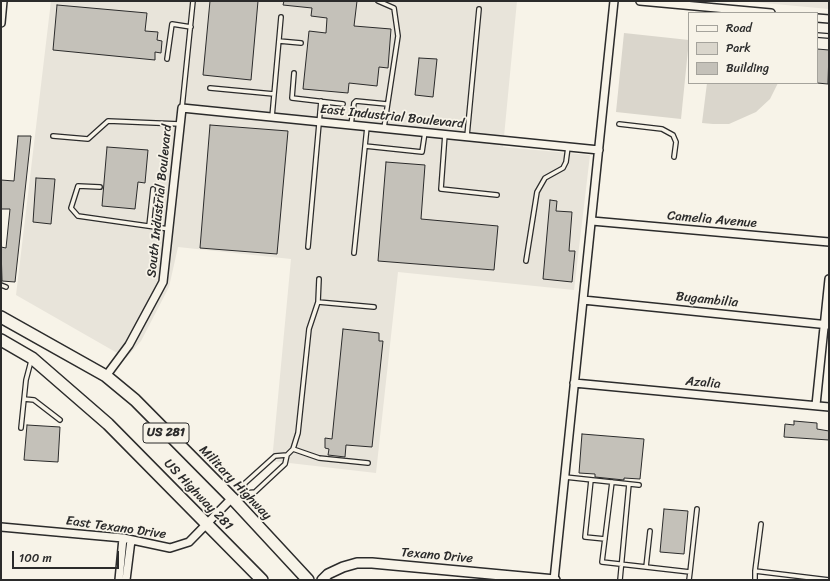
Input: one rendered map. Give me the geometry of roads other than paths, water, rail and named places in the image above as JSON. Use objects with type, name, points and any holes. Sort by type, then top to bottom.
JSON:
[{"type":"main road","name":"Military Highway","points":[[1,317],[106,376],[135,400],[233,499],[308,580]]},
{"type":"main road","name":"US Highway 281","points":[[1,340],[32,358],[108,424],[262,580]]},
{"type":"street","points":[[1,23],[3,1]]},
{"type":"street","points":[[554,580],[614,1]]},
{"type":"street","points":[[640,1],[759,12]]},
{"type":"street","points":[[818,18],[829,19]]},
{"type":"street","name":"East Industrial Boulevard","points":[[182,108],[599,150]]},
{"type":"street","name":"South Industrial Boulevard","points":[[106,376],[129,345],[164,282],[182,108]]},
{"type":"street","name":"Camelia Avenue","points":[[592,221],[829,242]]},
{"type":"street","points":[[816,405],[827,325],[829,279]]},
{"type":"street","name":"Bugambilia","points":[[583,300],[827,325]]},
{"type":"street","name":"Azalia","points":[[574,383],[829,406]]},
{"type":"street","name":"East Texano Drive","points":[[1,527],[123,538],[170,548],[189,542],[206,523],[233,499]]},
{"type":"street","points":[[119,580],[123,538]]},
{"type":"street","points":[[126,580],[131,540]]},
{"type":"street","name":"Texano Drive","points":[[322,580],[328,574],[343,566],[364,563],[554,580]]},
{"type":"lane","points":[[182,108],[193,1]]},
{"type":"lane","points":[[378,1],[394,8],[398,36],[384,128]]},
{"type":"lane","points":[[467,136],[479,9]]},
{"type":"lane","points":[[272,117],[281,17]]},
{"type":"lane","points":[[168,59],[172,24],[191,27]]},
{"type":"lane","points":[[818,35],[829,36]]},
{"type":"lane","points":[[279,42],[301,43]]},
{"type":"lane","points":[[294,73],[292,98],[343,104]]},
{"type":"lane","points":[[210,88],[274,94]]},
{"type":"lane","points":[[308,247],[322,101]]},
{"type":"lane","points":[[351,125],[354,103],[356,101],[387,104]]},
{"type":"lane","points":[[53,136],[88,139],[108,121],[180,124]]},
{"type":"lane","points":[[619,124],[662,129],[673,135],[676,142],[674,157]]},
{"type":"lane","points":[[354,253],[367,127]]},
{"type":"lane","points":[[365,146],[422,152],[424,132]]},
{"type":"lane","points":[[445,134],[441,190],[497,195]]},
{"type":"lane","points":[[526,262],[537,192],[545,178],[561,169],[564,165],[568,147]]},
{"type":"lane","points":[[100,186],[78,186],[70,208],[78,216],[169,229]]},
{"type":"lane","points":[[149,226],[153,189]]},
{"type":"lane","points":[[233,499],[245,493],[255,492],[285,464],[287,455],[293,449],[298,433],[309,329],[318,302],[319,279]]},
{"type":"lane","points":[[1,285],[6,287]]},
{"type":"lane","points":[[318,302],[374,307]]},
{"type":"lane","points":[[21,428],[26,380],[32,358]]},
{"type":"lane","points":[[24,399],[34,400],[60,420]]},
{"type":"lane","points":[[293,449],[319,458],[368,463]]},
{"type":"lane","points":[[245,493],[244,484],[275,456],[287,455]]},
{"type":"lane","points":[[565,477],[638,485]]},
{"type":"lane","points":[[591,480],[585,537],[605,539]]},
{"type":"lane","points":[[612,482],[602,562],[690,572]]},
{"type":"lane","points":[[620,580],[630,484]]},
{"type":"lane","points":[[689,580],[697,509]]},
{"type":"lane","points":[[755,580],[761,524]]},
{"type":"lane","points":[[646,567],[650,531]]},
{"type":"lane","points":[[755,571],[828,580]]}]
